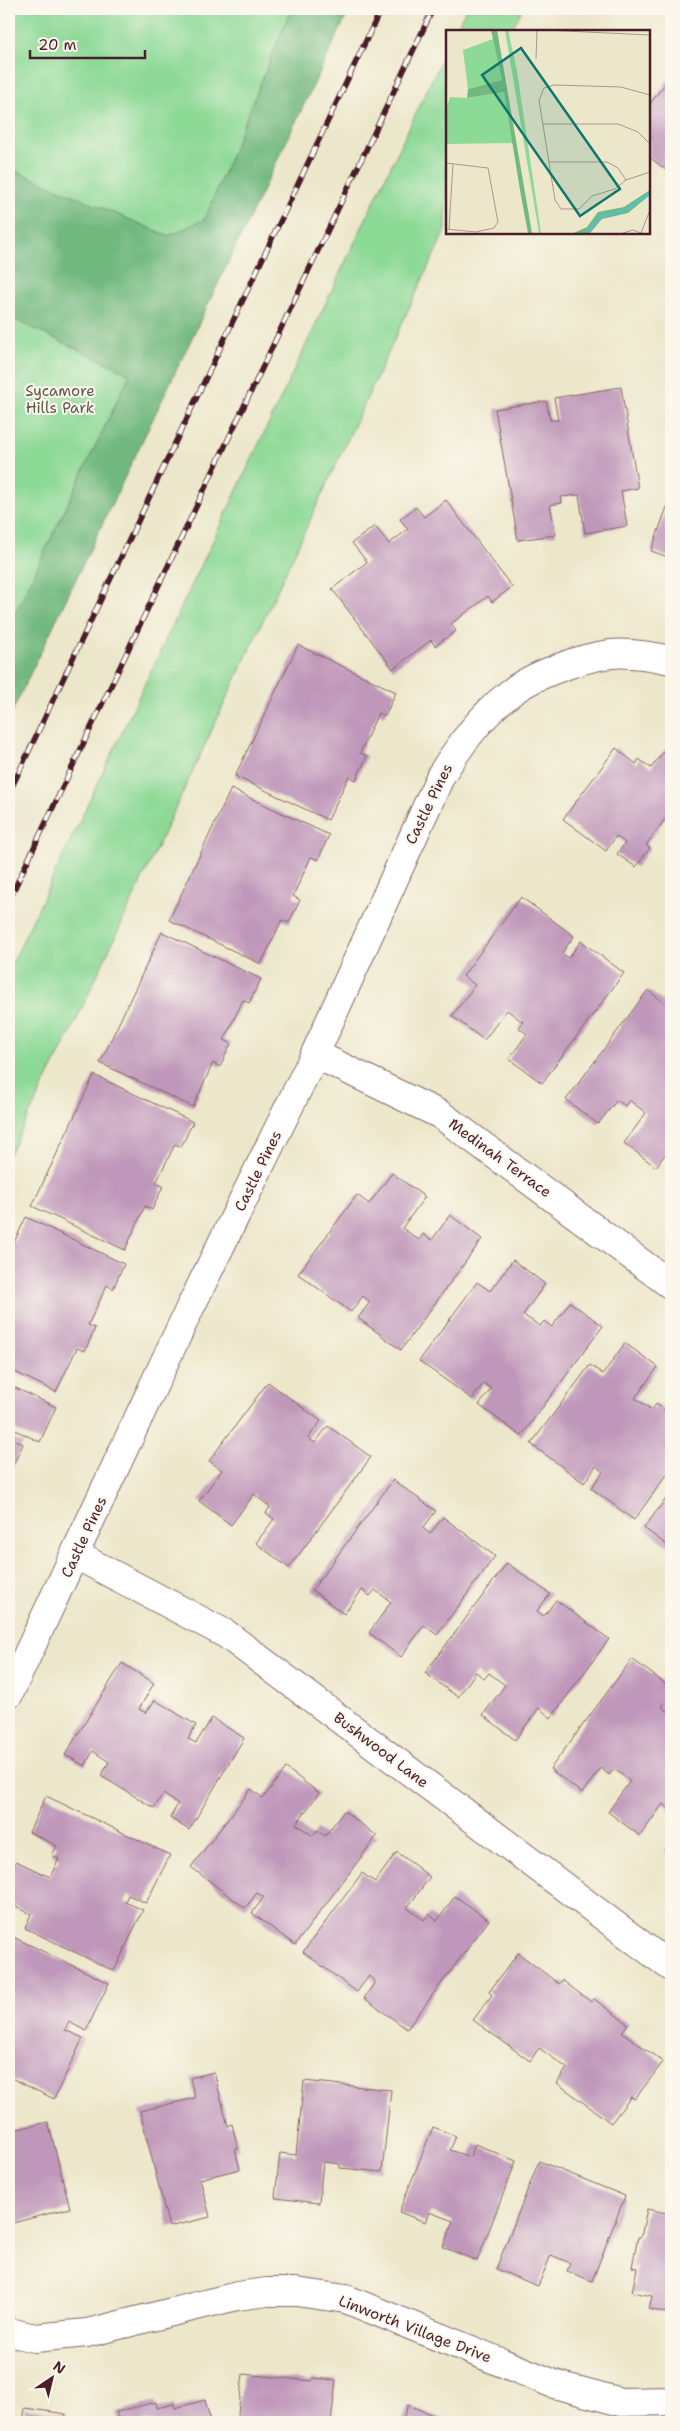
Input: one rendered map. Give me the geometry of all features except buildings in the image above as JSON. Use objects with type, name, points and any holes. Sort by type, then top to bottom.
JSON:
[{"type":"street","name":"Castle Pines","points":[[9,1694],[76,1555],[188,1312],[315,1054],[441,775],[462,742],[483,717],[510,692],[540,675],[611,654],[653,656],[671,660]]},
{"type":"street","name":"Medinah Terrace","points":[[315,1054],[441,1115],[671,1285]]},
{"type":"street","name":"Bushwood Lane","points":[[76,1555],[226,1634],[671,1967]]},
{"type":"street","name":"Linworth Village Drive","points":[[9,2332],[34,2338],[87,2333],[237,2296],[267,2292],[296,2292],[346,2299],[554,2384],[622,2402],[671,2401]]},
{"type":"green space","points":[[9,9],[291,9],[205,219],[168,236],[9,168]]},
{"type":"green space","points":[[291,9],[350,9],[9,718],[9,626],[130,374],[9,317],[9,168],[168,236],[205,219]]},
{"type":"green space","points":[[466,9],[522,9],[512,30],[456,30]]},
{"type":"green space","points":[[446,50],[446,229],[74,1025],[9,1155],[9,970]]},
{"type":"green space","name":"Sycamore Hills Park","points":[[9,317],[130,374],[9,626]]},
{"type":"railway","points":[[9,793],[381,9]]},
{"type":"railway","points":[[9,900],[433,9]]}]
